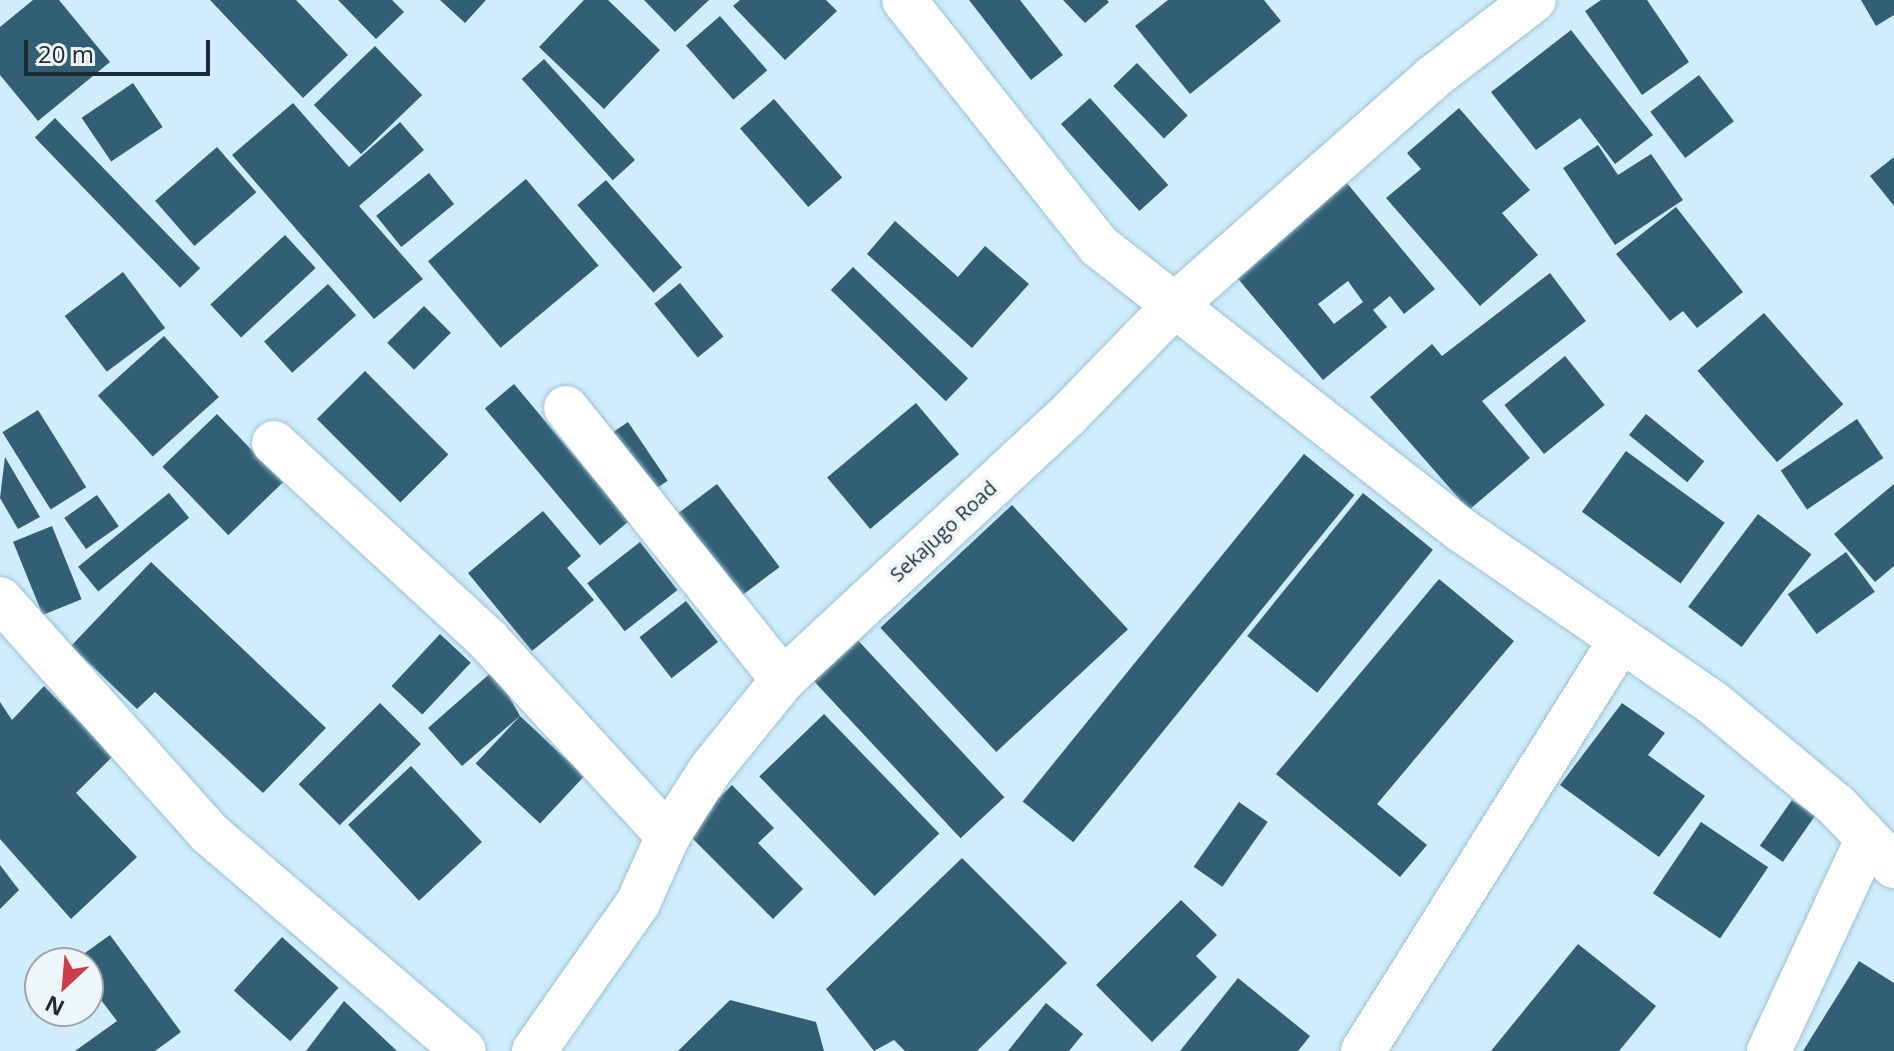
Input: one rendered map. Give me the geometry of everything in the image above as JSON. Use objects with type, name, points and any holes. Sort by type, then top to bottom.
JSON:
[{"type":"street","points":[[904,0],[1099,246],[1463,531],[1619,643],[1713,703],[1787,762],[1881,853],[1769,1051]]},
{"type":"street","name":"Sekajugo Road","points":[[534,1051],[638,903],[668,836],[710,770],[783,680],[1068,415],[1176,304],[1432,78],[1534,0]]},
{"type":"street","points":[[566,408],[783,680]]},
{"type":"street","points":[[274,443],[489,641],[668,836]]},
{"type":"street","points":[[0,599],[209,833],[464,1051]]},
{"type":"street","points":[[1363,1051],[1619,643]]},
{"type":"building","points":[[33,0],[59,0],[110,62],[38,121],[0,75],[0,27]]},
{"type":"building","points":[[210,0],[296,0],[348,55],[303,98]]},
{"type":"building","points":[[338,0],[392,0],[404,12],[376,39]]},
{"type":"building","points":[[440,0],[486,0],[465,23]]},
{"type":"building","points":[[584,0],[608,0],[660,50],[604,109],[539,47]]},
{"type":"building","points":[[644,0],[709,0],[675,32]]},
{"type":"building","points":[[740,0],[826,0],[837,11],[785,60],[733,6]]},
{"type":"building","points":[[969,0],[1020,0],[1063,55],[1031,80]]},
{"type":"building","points":[[1063,0],[1107,0],[1109,2],[1085,23]]},
{"type":"building","points":[[1168,0],[1264,0],[1281,21],[1190,94],[1135,26]]},
{"type":"building","points":[[1601,0],[1647,0],[1689,62],[1642,95],[1585,11]]},
{"type":"building","points":[[1861,0],[1894,0],[1894,15],[1876,26]]},
{"type":"building","points":[[720,16],[767,70],[733,100],[686,46]]},
{"type":"building","points":[[1571,30],[1653,135],[1615,164],[1580,118],[1536,150],[1491,92]]},
{"type":"building","points":[[375,46],[422,95],[361,154],[314,105]]},
{"type":"building","points":[[544,59],[635,160],[613,180],[522,79]]},
{"type":"building","points":[[1137,63],[1188,116],[1164,138],[1113,86]]},
{"type":"building","points":[[1699,75],[1734,121],[1685,158],[1650,112]]},
{"type":"building","points":[[133,83],[163,127],[111,162],[82,118]]},
{"type":"building","points":[[1090,98],[1168,185],[1139,211],[1061,124]]},
{"type":"building","points":[[774,99],[842,177],[808,207],[740,129]]},
{"type":"building","points":[[293,103],[349,167],[400,122],[424,150],[359,206],[423,279],[374,319],[232,155]]},
{"type":"building","points":[[1459,108],[1530,190],[1502,213],[1538,255],[1480,306],[1386,198],[1421,169],[1407,153]]},
{"type":"building","points":[[55,118],[200,268],[180,288],[35,137]]},
{"type":"building","points":[[1598,145],[1618,175],[1651,154],[1683,200],[1615,245],[1563,168]]},
{"type":"building","points":[[217,147],[256,192],[194,246],[155,201]]},
{"type":"building","points":[[1894,157],[1894,206],[1870,176]]},
{"type":"building","points":[[429,173],[454,204],[401,247],[376,216]]},
{"type":"building","points":[[1341,176],[1435,289],[1404,314],[1390,296],[1373,310],[1387,327],[1323,380],[1229,268]],"holes":[[[1348,281],[1363,302],[1334,324],[1318,304]]]},
{"type":"building","points":[[526,179],[599,266],[501,348],[428,261]]},
{"type":"building","points":[[606,180],[682,268],[653,292],[577,205]]},
{"type":"building","points":[[1676,207],[1743,292],[1697,328],[1683,311],[1670,321],[1616,254]]},
{"type":"building","points":[[895,221],[958,277],[985,246],[1029,284],[972,348],[867,254]]},
{"type":"building","points":[[285,235],[316,268],[241,337],[210,305]]},
{"type":"building","points":[[853,267],[968,378],[946,401],[831,290]]},
{"type":"building","points":[[123,272],[165,328],[107,372],[65,316]]},
{"type":"building","points":[[1550,273],[1586,321],[1482,401],[1530,458],[1469,510],[1370,397],[1432,344],[1442,356]]},
{"type":"building","points":[[680,283],[723,337],[698,357],[654,304]]},
{"type":"building","points":[[328,284],[356,315],[292,373],[264,342]]},
{"type":"building","points":[[424,306],[451,333],[414,370],[387,343]]},
{"type":"building","points":[[1764,313],[1843,404],[1777,462],[1698,371]]},
{"type":"building","points":[[164,336],[219,397],[153,456],[98,396]]},
{"type":"building","points":[[1565,356],[1605,405],[1544,454],[1504,405]]},
{"type":"building","points":[[365,371],[448,454],[400,503],[317,419]]},
{"type":"building","points":[[514,384],[629,521],[600,546],[485,408]]},
{"type":"building","points":[[916,403],[959,454],[870,529],[827,478]]},
{"type":"building","points":[[38,410],[86,487],[51,509],[2,432]]},
{"type":"building","points":[[217,414],[283,482],[228,535],[162,467]]},
{"type":"building","points":[[1646,414],[1704,461],[1687,482],[1629,435]]},
{"type":"building","points":[[1857,419],[1883,458],[1807,509],[1781,470]]},
{"type":"building","points":[[628,422],[668,481],[647,495],[607,436]]},
{"type":"building","points":[[1626,451],[1725,523],[1681,583],[1582,512]]},
{"type":"building","points":[[1304,454],[1355,495],[1073,842],[1023,801]]},
{"type":"building","points":[[5,457],[40,517],[18,529],[0,498]]},
{"type":"building","points":[[717,484],[780,567],[740,597],[677,514]]},
{"type":"building","points":[[1894,484],[1894,566],[1875,582],[1834,534]]},
{"type":"building","points":[[169,493],[189,518],[98,591],[78,567]]},
{"type":"building","points":[[1363,493],[1433,550],[1317,693],[1247,636]]},
{"type":"building","points":[[97,495],[119,526],[86,549],[64,518]]},
{"type":"building","points":[[1012,505],[1128,629],[996,752],[880,628]]},
{"type":"building","points":[[543,511],[581,556],[567,568],[594,600],[532,651],[468,573]]},
{"type":"building","points":[[1758,514],[1812,554],[1742,647],[1688,607]]},
{"type":"building","points":[[52,526],[82,599],[43,615],[13,542]]},
{"type":"building","points":[[640,542],[678,590],[625,631],[587,583]]},
{"type":"building","points":[[1846,552],[1875,592],[1817,634],[1788,594]]},
{"type":"building","points":[[151,562],[326,728],[263,793],[155,692],[137,709],[71,646]]},
{"type":"building","points":[[1439,579],[1514,641],[1377,804],[1427,845],[1400,877],[1276,774]]},
{"type":"building","points":[[686,601],[718,642],[672,678],[640,637]]},
{"type":"building","points":[[440,634],[471,663],[422,715],[392,686]]},
{"type":"building","points":[[853,635],[1004,797],[961,838],[809,676]]},
{"type":"building","points":[[494,670],[520,716],[462,766],[428,728]]},
{"type":"building","points":[[44,686],[113,756],[76,793],[137,857],[71,919],[0,839],[0,702],[12,720]]},
{"type":"building","points":[[380,703],[421,744],[340,825],[299,784]]},
{"type":"building","points":[[1622,703],[1665,733],[1648,755],[1705,796],[1659,857],[1560,785]]},
{"type":"building","points":[[824,714],[939,833],[875,896],[759,777]]},
{"type":"building","points":[[520,716],[584,776],[540,824],[476,764]]},
{"type":"building","points":[[411,766],[482,842],[419,901],[348,825]]},
{"type":"building","points":[[732,785],[774,828],[758,843],[803,889],[773,919],[685,831]]},
{"type":"building","points":[[1792,800],[1815,816],[1783,862],[1760,846]]},
{"type":"building","points":[[1239,802],[1268,822],[1222,887],[1194,867]]},
{"type":"building","points":[[1701,822],[1768,867],[1720,939],[1653,893]]},
{"type":"building","points":[[962,858],[1067,963],[977,1051],[905,1051],[894,1040],[874,1051],[826,989]]},
{"type":"building","points":[[0,865],[19,890],[0,909]]},
{"type":"building","points":[[1181,900],[1217,935],[1196,956],[1217,977],[1152,1042],[1096,985]]},
{"type":"building","points":[[110,935],[181,1032],[155,1051],[75,1051],[117,1021],[104,1004],[104,947],[93,947]]},
{"type":"building","points":[[282,937],[338,988],[290,1041],[234,991]]},
{"type":"building","points":[[1578,944],[1656,1006],[1619,1051],[1491,1051]]},
{"type":"building","points":[[1859,961],[1894,983],[1894,1051],[1803,1051]]},
{"type":"building","points":[[1238,978],[1310,1036],[1298,1051],[1180,1051]]},
{"type":"building","points":[[730,1000],[816,1022],[824,1051],[678,1051]]},
{"type":"building","points":[[344,1001],[397,1051],[306,1051]]},
{"type":"building","points":[[1046,1003],[1083,1034],[1069,1051],[1008,1051]]}]
